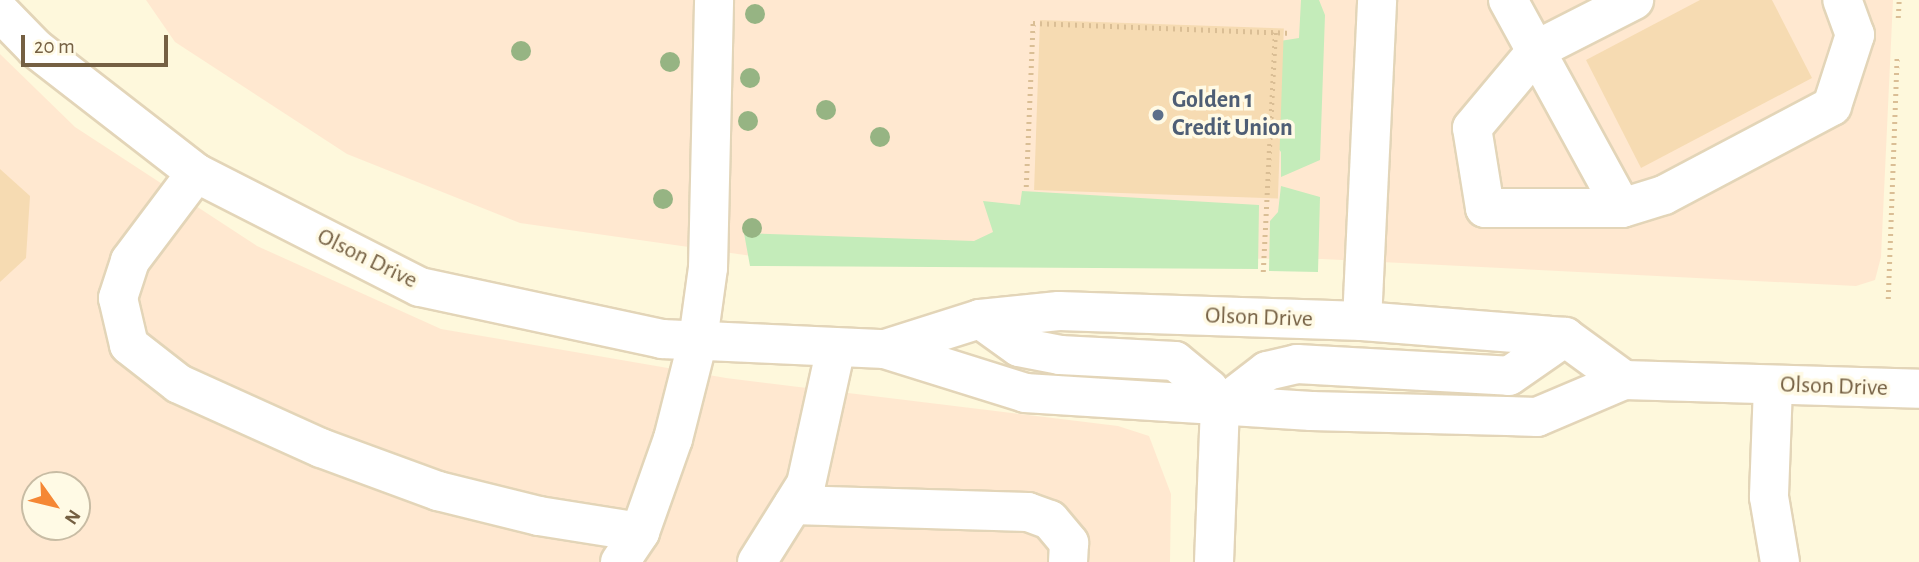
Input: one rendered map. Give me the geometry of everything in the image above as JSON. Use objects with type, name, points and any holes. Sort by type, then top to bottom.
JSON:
[{"type":"street","points":[[196,173],[130,261],[118,298],[129,345],[179,384],[321,448],[439,491],[540,516],[630,547],[673,439],[698,340],[708,268],[714,0]]},
{"type":"street","points":[[1362,321],[1377,0]]},
{"type":"street","points":[[1508,0],[1538,49],[1622,208]]},
{"type":"street","points":[[1634,0],[1538,49],[1472,128],[1485,208],[1622,208],[1664,195],[1832,106],[1855,35],[1842,0]]},
{"type":"street","name":"Olson Drive","points":[[0,12],[35,48],[196,173],[420,287],[662,339],[885,349],[1025,393],[1220,407],[1537,417],[1623,380],[1919,389]]},
{"type":"street","name":"Olson Drive","points":[[885,349],[980,319],[1059,311],[1362,321],[1565,337]]},
{"type":"street","points":[[980,319],[1019,347],[1060,355],[1175,361],[1209,389],[1220,407],[1214,562]]},
{"type":"street","points":[[1220,407],[1267,371],[1297,364],[1509,376],[1565,337],[1623,380]]},
{"type":"street","points":[[757,562],[806,484],[835,347]]},
{"type":"street","points":[[1773,386],[1769,497],[1780,562]]},
{"type":"street","points":[[793,505],[1028,512],[1050,520],[1069,543],[1068,562]]},
{"type":"path","points":[[1898,27],[1899,0]]},
{"type":"path","points":[[1026,187],[1033,23],[1292,33]]},
{"type":"path","points":[[1263,276],[1275,32]]},
{"type":"path","points":[[1888,299],[1897,54]]},
{"type":"shaded area","points":[[146,0],[1893,0],[1881,257],[1875,280],[1856,286],[1322,259],[759,257],[520,223],[347,154],[175,42]]},
{"type":"shaded area","points":[[0,54],[75,127],[257,246],[441,329],[726,378],[1118,426],[1149,436],[1171,494],[1170,562],[0,562]]},
{"type":"green space","points":[[1301,0],[1319,0],[1325,15],[1320,160],[1281,177],[1281,152],[1277,147],[1280,41],[1299,38]]},
{"type":"green space","points":[[1281,186],[1320,197],[1318,272],[1269,271],[1270,221],[1278,212]]},
{"type":"green space","points":[[1022,191],[1259,205],[1258,269],[750,266],[744,233],[974,241],[993,232],[983,201],[1020,205]]},
{"type":"building","points":[[1700,0],[1772,0],[1812,78],[1641,168],[1586,60]]},
{"type":"building","points":[[1040,20],[1284,29],[1278,198],[1034,190]]},
{"type":"building","points":[[0,169],[30,196],[26,258],[0,282]]},
{"type":"place","name":"Golden 1 Credit Union","points":[[1158,115]]}]
